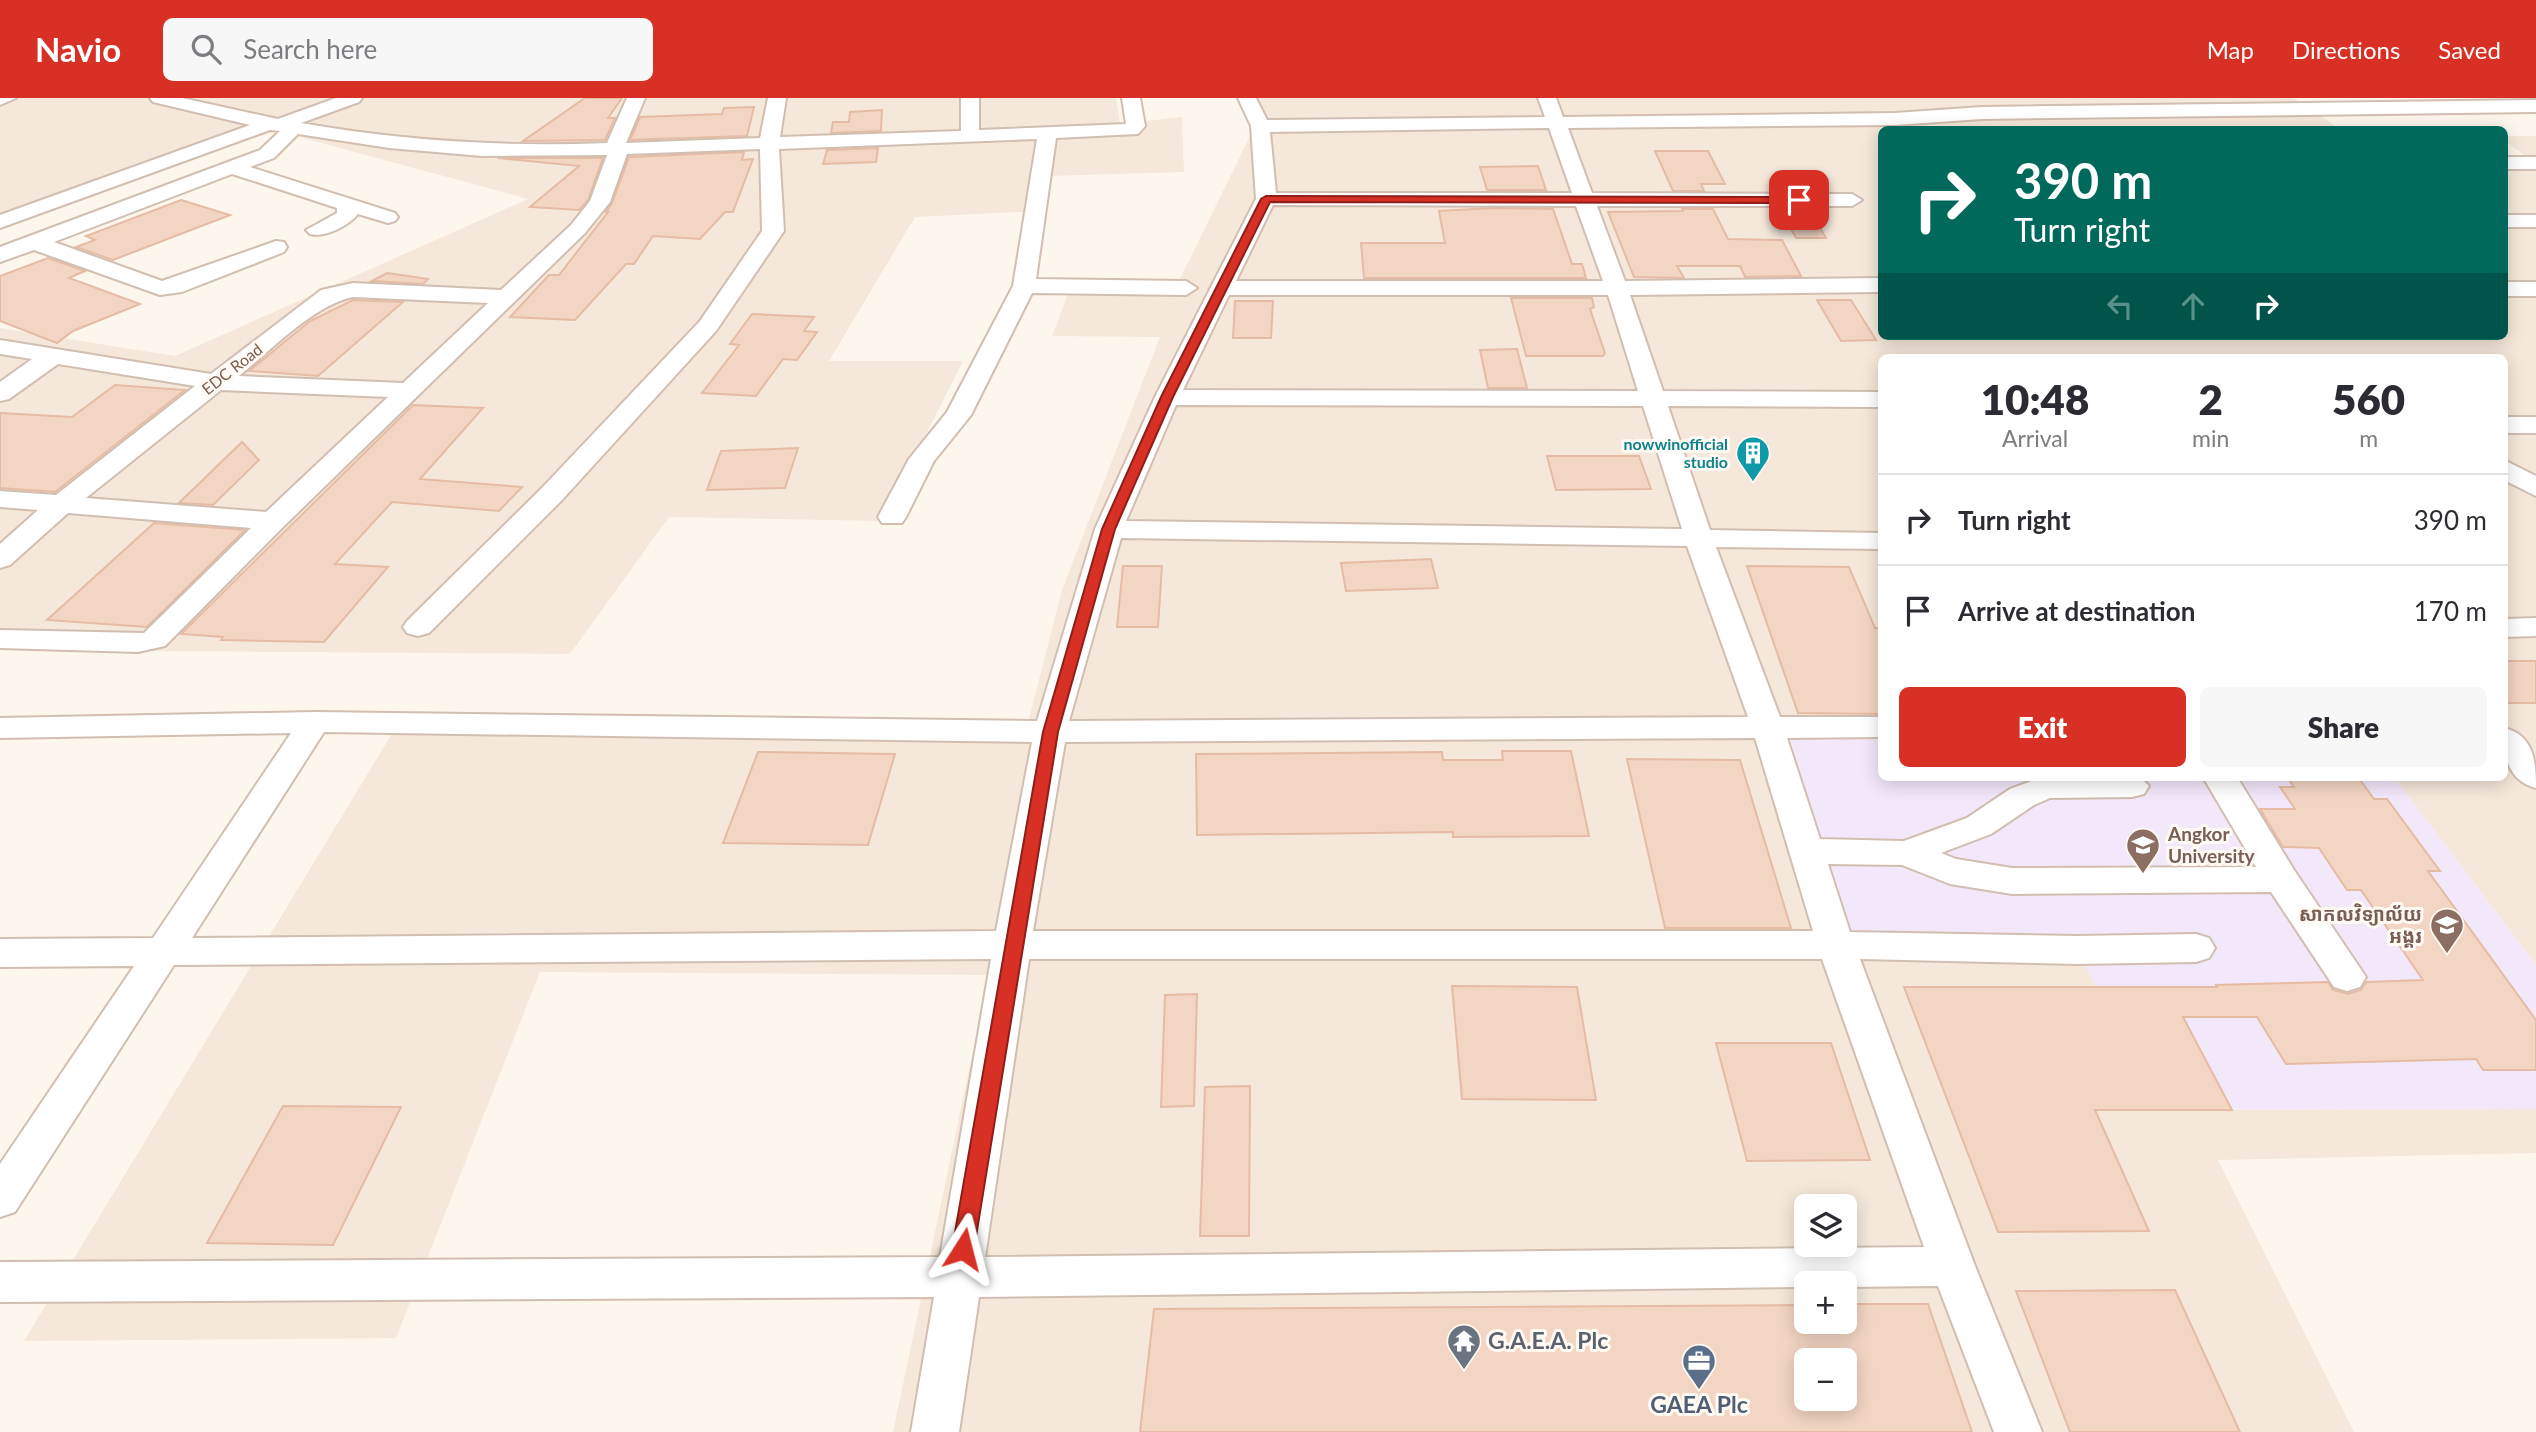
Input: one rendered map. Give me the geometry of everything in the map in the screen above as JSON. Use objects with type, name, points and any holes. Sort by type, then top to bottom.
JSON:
[{"type":"street","points":[[0,100],[7,98]]},
{"type":"street","points":[[159,98],[278,127],[364,141],[453,150],[615,151],[1131,130],[1136,126],[1131,98]]},
{"type":"street","points":[[0,222],[278,127],[353,98]]},
{"type":"street","points":[[0,639],[138,643],[154,640],[273,521],[590,215],[607,184],[615,151],[636,98]]},
{"type":"street","points":[[418,627],[551,495],[708,326],[773,231],[769,143],[777,98]]},
{"type":"street","points":[[970,98],[970,136]]},
{"type":"street","points":[[2340,98],[2357,109]]},
{"type":"street","points":[[935,1432],[1012,945],[1051,732],[1109,529],[1167,397],[1266,199],[1254,112],[1552,110],[1895,119],[1982,113],[2536,106]]},
{"type":"street","points":[[2448,107],[2468,126]]},
{"type":"street","points":[[1552,110],[1617,289],[1698,537],[1768,728],[1804,851],[1836,945],[1953,1266],[2018,1432]]},
{"type":"street","points":[[0,254],[267,154],[278,127]]},
{"type":"street","points":[[892,517],[922,459],[958,415],[996,346],[1024,286],[1047,134]]},
{"type":"street","points":[[2508,162],[2536,163]]},
{"type":"street","points":[[233,168],[388,217]]},
{"type":"street","points":[[1266,199],[1852,200]]},
{"type":"street","points":[[317,230],[344,217],[350,210],[345,204]]},
{"type":"street","points":[[2508,221],[2536,221]]},
{"type":"street","points":[[33,242],[160,288],[174,287],[276,247]]},
{"type":"street","points":[[1222,288],[1617,289],[1878,285]]},
{"type":"street","points":[[1024,286],[1186,288]]},
{"type":"street","points":[[2508,289],[2536,289]]},
{"type":"street","name":"EDC Road","points":[[0,559],[64,502],[215,382],[307,310],[335,293],[353,290],[507,297]]},
{"type":"street","points":[[0,347],[215,382],[409,391]]},
{"type":"street","points":[[0,394],[53,356]]},
{"type":"street","points":[[1167,397],[1651,396],[1878,399]]},
{"type":"street","points":[[2508,425],[2536,425]]},
{"type":"street","points":[[2508,470],[2536,488]]},
{"type":"street","points":[[0,499],[64,502],[273,521]]},
{"type":"street","points":[[1109,529],[1878,541]]},
{"type":"street","points":[[2508,628],[2536,627]]},
{"type":"street","points":[[0,1199],[315,722]]},
{"type":"street","points":[[0,728],[315,722],[1051,732],[1878,727]]},
{"type":"street","points":[[2508,743],[2536,776]]},
{"type":"street","points":[[2222,781],[2281,879],[2347,977]]},
{"type":"street","points":[[1906,853],[1979,826],[2022,797],[2046,787],[2132,786]]},
{"type":"street","points":[[1804,851],[1906,853],[1950,871],[2011,881],[2281,879]]},
{"type":"street","points":[[0,953],[1012,945],[1836,945],[2077,950],[2196,948]]},
{"type":"street","points":[[0,1282],[958,1277],[1953,1266]]},
{"type":"shaded area","points":[[0,98],[1116,98],[1120,124],[1182,117],[1184,172],[1048,176],[1041,211],[915,217],[829,361],[963,361],[882,521],[669,517],[570,654],[0,650],[0,328],[175,356],[528,199],[270,129],[0,228]]},
{"type":"shaded area","points":[[1240,98],[2294,98],[2336,126],[1878,126],[1878,340],[2508,340],[2508,161],[2531,160],[2508,143],[2508,136],[2536,136],[2536,965],[2397,781],[2508,781],[2508,354],[1878,354],[1878,727],[1768,728],[2077,950],[2097,987],[2095,1110],[2536,1109],[2536,1153],[2218,1160],[2354,1432],[893,1432],[989,975],[540,972],[396,1338],[24,1341],[405,712],[1029,719],[1062,590],[1160,337],[1052,336],[1071,286],[1177,285],[1252,132]]},
{"type":"shaded area","name":"Angkor University","points":[[1878,727],[1878,781],[2397,781],[2536,965],[2536,1109],[2095,1110],[2097,987],[2077,951],[1843,945],[1768,728]]},
{"type":"building","points":[[585,98],[622,98],[608,118],[615,118],[605,140],[523,141]]},
{"type":"building","points":[[754,107],[747,136],[630,140],[640,117],[722,114],[724,108]]},
{"type":"building","points":[[882,110],[881,131],[831,133],[833,122],[849,122],[850,112]]},
{"type":"building","points":[[878,148],[876,162],[823,164],[827,150]]},
{"type":"building","points":[[1655,151],[1708,151],[1725,184],[1701,184],[1704,191],[1673,191]]},
{"type":"building","points":[[744,152],[742,160],[753,159],[733,212],[725,212],[700,239],[653,236],[634,264],[626,264],[575,320],[510,317],[549,275],[559,275],[608,212],[629,157]]},
{"type":"building","points":[[498,158],[603,158],[588,200],[579,210],[530,207],[579,166]]},
{"type":"building","points":[[1538,166],[1546,190],[1487,190],[1480,167]]},
{"type":"building","points":[[181,200],[230,215],[113,260],[76,247],[95,240],[86,236]]},
{"type":"building","points":[[1553,209],[1572,264],[1582,264],[1586,278],[1364,278],[1361,243],[1445,243],[1439,211]]},
{"type":"building","points":[[1682,209],[1713,209],[1728,239],[1782,240],[1801,276],[1745,277],[1740,266],[1677,266],[1684,278],[1634,277],[1608,212],[1683,211]]},
{"type":"building","points":[[1780,209],[1809,209],[1826,238],[1796,238]]},
{"type":"building","points":[[48,258],[85,271],[69,278],[140,304],[73,331],[57,343],[0,321],[0,276]]},
{"type":"building","points":[[387,273],[428,279],[423,284],[372,281]]},
{"type":"building","points":[[1511,298],[1592,298],[1594,307],[1590,309],[1605,353],[1603,356],[1526,356]]},
{"type":"building","points":[[353,300],[403,302],[318,376],[249,371],[310,321]]},
{"type":"building","points":[[1817,300],[1851,300],[1876,340],[1841,341]]},
{"type":"building","points":[[1235,301],[1273,301],[1271,338],[1233,338]]},
{"type":"building","points":[[752,314],[814,317],[804,331],[817,332],[797,360],[783,359],[756,396],[702,393],[739,345],[730,344]]},
{"type":"building","points":[[1517,349],[1527,388],[1488,388],[1480,350]]},
{"type":"building","points":[[115,385],[185,390],[55,492],[0,488],[0,413],[72,417]]},
{"type":"building","points":[[413,405],[483,408],[420,479],[522,487],[499,511],[392,502],[335,564],[388,567],[324,642],[221,640],[223,637],[181,634]]},
{"type":"building","points":[[242,442],[259,460],[213,505],[179,503]]},
{"type":"building","points":[[798,448],[785,488],[707,490],[721,451]]},
{"type":"building","points":[[1547,456],[1639,456],[1651,489],[1556,490]]},
{"type":"building","points":[[154,523],[245,530],[147,627],[47,620]]},
{"type":"building","points":[[1431,559],[1438,588],[1346,591],[1341,563]]},
{"type":"building","points":[[1123,566],[1162,566],[1158,627],[1117,627]]},
{"type":"building","points":[[1747,566],[1849,567],[1875,628],[1878,628],[1878,714],[1798,713]]},
{"type":"building","points":[[2508,661],[2536,661],[2536,703],[2508,703]]},
{"type":"building","points":[[1502,751],[1571,751],[1589,836],[1453,837],[1453,832],[1197,835],[1196,754],[1442,752],[1443,760],[1503,760]]},
{"type":"building","points":[[758,752],[895,754],[868,845],[723,843]]},
{"type":"building","points":[[1627,759],[1740,760],[1791,928],[1665,928]]},
{"type":"building","points":[[2290,781],[2361,781],[2374,799],[2387,799],[2440,871],[2428,871],[2536,1020],[2536,1070],[2483,1070],[2476,1059],[2286,1064],[2257,1017],[2183,1017],[2232,1110],[2095,1110],[2149,1231],[1998,1232],[1904,987],[2217,987],[2216,985],[2328,982],[2333,990],[2348,994],[2361,990],[2366,982],[2423,980],[2361,890],[2347,890],[2319,848],[2283,847],[2260,809],[2295,809],[2280,787],[2294,787]]},
{"type":"building","points":[[1452,986],[1577,987],[1596,1100],[1462,1099]]},
{"type":"building","points":[[1197,994],[1194,1106],[1161,1107],[1165,995]]},
{"type":"building","points":[[1716,1043],[1831,1043],[1870,1160],[1747,1161]]},
{"type":"building","points":[[1250,1086],[1249,1236],[1200,1236],[1205,1087]]},
{"type":"building","points":[[283,1106],[401,1107],[333,1245],[207,1243]]},
{"type":"building","points":[[2175,1290],[2240,1432],[2070,1432],[2016,1291]]},
{"type":"building","name":"G.A.E.A. Plc","points":[[1857,1304],[1928,1304],[1972,1432],[1140,1432],[1154,1309],[1794,1305],[1794,1334],[1857,1334]]},
{"type":"place","name":"nowwinofficial studio","points":[[1753,483]]},
{"type":"place","name":"Angkor University","points":[[2143,875]]},
{"type":"place","name":"សាកលវិទ្យាល័យ អង្គរ","points":[[2447,955]]},
{"type":"place","name":"G.A.E.A. Plc","points":[[1464,1371]]},
{"type":"place","name":"GAEA Plc","points":[[1699,1391]]},
{"type":"route","points":[[963,1249],[1012,945],[1051,732],[1109,529],[1167,397],[1266,199],[1799,200]]}]
